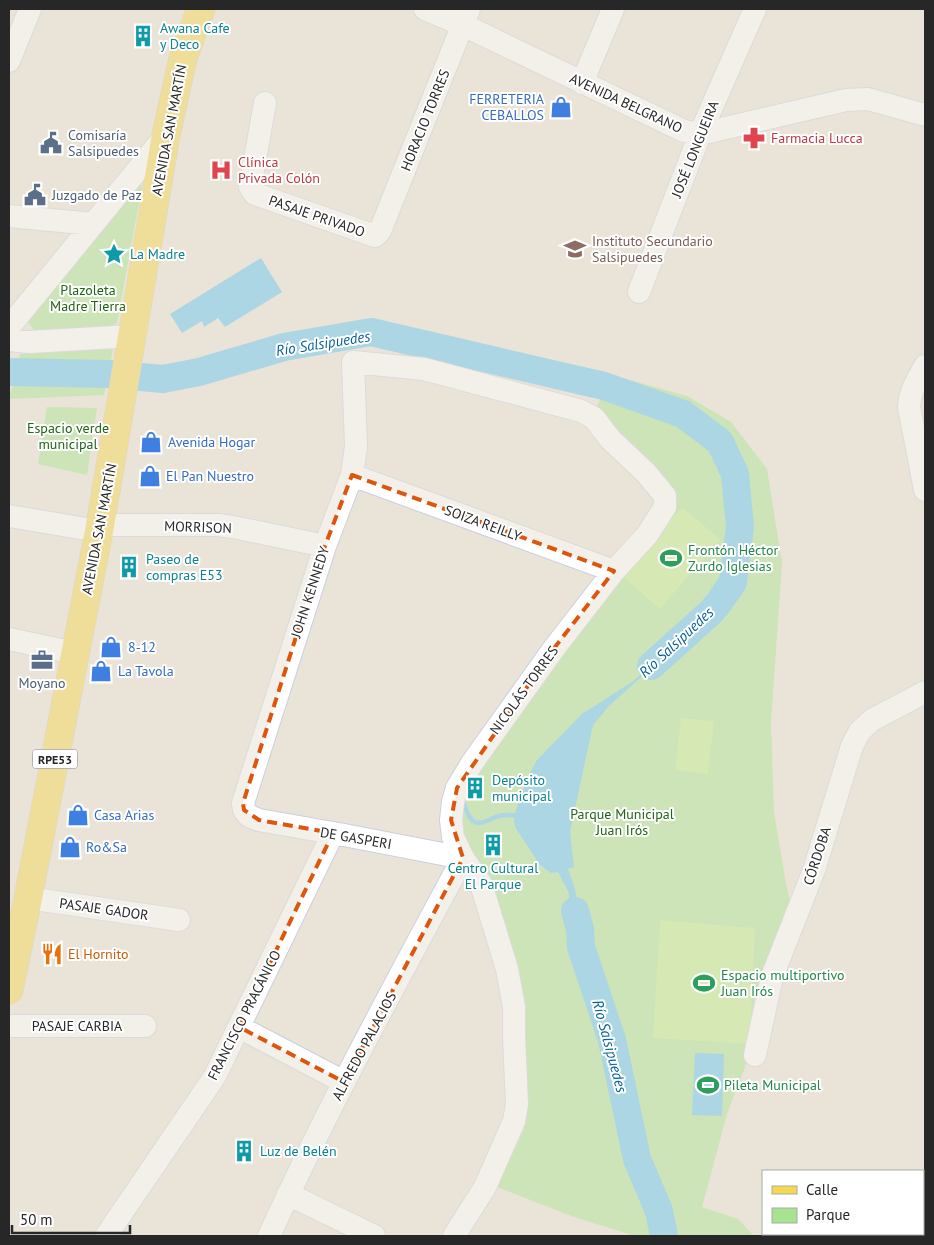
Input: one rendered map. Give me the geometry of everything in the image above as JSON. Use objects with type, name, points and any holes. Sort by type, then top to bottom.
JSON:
[{"type":"main road","name":"AVENIDA SAN MARTÍN","points":[[9,990],[100,526],[166,136],[183,58],[201,9]]},
{"type":"street","points":[[9,61],[30,9]]},
{"type":"street","name":"AVENIDA BELGRANO","points":[[425,9],[466,17],[582,83],[684,131],[700,134],[846,100],[868,99],[925,115]]},
{"type":"street","points":[[582,83],[613,9]]},
{"type":"street","name":"JOSÉ LONGUEIRA","points":[[639,292],[700,134],[755,9]]},
{"type":"street","name":"HORACIO TORRES","points":[[380,231],[466,17]]},
{"type":"street","name":"PASAJE PRIVADO","points":[[265,103],[250,187],[255,194],[375,236],[380,231]]},
{"type":"street","points":[[9,327],[166,136]]},
{"type":"street","points":[[9,216],[93,224]]},
{"type":"street","points":[[9,340],[30,342],[132,336]]},
{"type":"street","name":"JOHN KENNEDY","points":[[249,816],[244,810],[243,803],[325,546],[352,475],[356,447],[354,362]]},
{"type":"street","name":"NICOLÁS TORRES","points":[[354,362],[424,369],[581,411],[594,418],[610,439],[646,473],[664,496],[665,507],[647,535],[614,571],[554,647],[472,763],[456,788],[452,802],[451,820],[453,837],[463,858],[480,884],[507,969],[514,1007],[517,1104],[514,1121],[485,1188],[454,1236]]},
{"type":"street","points":[[925,366],[913,387],[909,407],[925,490]]},
{"type":"street","name":"SOIZA REILLY","points":[[352,475],[614,571]]},
{"type":"street","name":"MORRISON","points":[[9,516],[86,529],[100,526],[233,526],[325,546]]},
{"type":"street","points":[[9,638],[75,653]]},
{"type":"street","name":"CÓRDOBA","points":[[755,1054],[772,977],[814,870],[852,746],[860,731],[872,720],[925,692]]},
{"type":"street","name":"DE GASPERI","points":[[249,816],[259,820],[463,858]]},
{"type":"street","name":"FRANCISCO PRACÁNICO","points":[[106,1236],[216,1076],[333,834]]},
{"type":"street","name":"ALFREDO PALACIOS","points":[[269,1236],[344,1082],[463,858]]},
{"type":"street","name":"PASAJE GADOR","points":[[28,898],[179,920]]},
{"type":"street","name":"PASAJE CARBIA","points":[[9,1026],[145,1026]]},
{"type":"street","points":[[239,1027],[344,1082]]},
{"type":"street","points":[[288,1194],[374,1236]]},
{"type":"highlighted area","points":[[352,475],[614,571],[555,647],[457,788],[451,820],[463,858],[344,1082],[239,1027],[333,833],[259,820],[244,810],[243,803],[325,546]]},
{"type":"green space","name":"Plazoleta Madre Tierra","points":[[138,184],[142,186],[117,323],[106,331],[37,335],[27,320]]},
{"type":"green space","points":[[99,346],[113,350],[104,395],[9,399],[20,354]]},
{"type":"green space","name":"Parque Municipal Juan Irós","points":[[608,374],[687,396],[731,422],[767,469],[782,563],[771,722],[774,812],[792,913],[753,1046],[727,1114],[702,1207],[738,1219],[754,1236],[628,1236],[629,1234],[574,1217],[497,1187],[524,1130],[524,1001],[513,951],[482,880],[465,855],[457,803],[474,772],[673,511],[594,418]]},
{"type":"green space","name":"Espacio verde municipal","points":[[47,407],[97,408],[87,475],[38,464]]},
{"type":"green space","name":"Frontón Héctor Zurdo Iglesias","points":[[682,507],[720,539],[660,609],[622,576]]},
{"type":"green space","points":[[681,718],[714,721],[708,774],[675,770]]},
{"type":"green space","name":"Espacio multiportivo Juan Irós","points":[[660,920],[755,928],[750,1044],[653,1038]]},
{"type":"water","points":[[261,258],[282,292],[225,327],[218,318],[204,327],[202,321],[182,333],[170,314]]},
{"type":"water","name":"Río Salsipuedes","points":[[678,642],[609,706],[593,725],[570,832],[574,867],[568,869],[575,889],[583,936],[581,947],[568,891],[558,872],[551,873],[540,865],[515,827],[515,813],[529,775],[537,760],[582,714],[632,682]]},
{"type":"water","name":"Pileta Municipal","points":[[695,1053],[724,1054],[722,1116],[692,1115]]},
{"type":"waterway","name":"Río Salsipuedes","points":[[9,372],[108,374],[163,379],[199,372],[284,347],[371,332],[604,386],[683,414],[720,442],[735,474],[740,527],[733,582],[711,612],[651,666]]},
{"type":"waterway","points":[[461,799],[468,815],[478,823],[504,815],[520,817]]},
{"type":"waterway","name":"Río Salsipuedes","points":[[575,911],[580,929],[581,947],[612,1040],[637,1159],[659,1211],[664,1236]]},
{"type":"place","name":"Awana Cafe y Deco","points":[[143,36]]},
{"type":"place","name":"FERRETERIA CEBALLOS","points":[[561,107]]},
{"type":"place","name":"Farmacia Lucca","points":[[754,138]]},
{"type":"place","name":"Comisaría Salsipuedes","points":[[51,143]]},
{"type":"place","name":"Clínica Privada Colón","points":[[221,170]]},
{"type":"place","name":"Juzgado de Paz","points":[[35,195]]},
{"type":"place","name":"Instituto Secundario Salsipuedes","points":[[575,249]]},
{"type":"place","name":"La Madre","points":[[114,254]]},
{"type":"place","name":"Avenida Hogar","points":[[151,442]]},
{"type":"place","name":"El Pan Nuestro","points":[[150,476]]},
{"type":"place","name":"Frontón Héctor Zurdo Iglesias","points":[[671,558]]},
{"type":"place","name":"Paseo de compras E53","points":[[129,567]]},
{"type":"place","name":"8-12","points":[[111,647]]},
{"type":"place","name":"Moyano","points":[[42,660]]},
{"type":"place","name":"La Tavola","points":[[101,671]]},
{"type":"place","name":"Depósito municipal","points":[[475,788]]},
{"type":"place","name":"Casa Arias","points":[[78,815]]},
{"type":"place","name":"Centro Cultural El Parque","points":[[493,845]]},
{"type":"place","name":"Ro&Sa","points":[[70,847]]},
{"type":"place","name":"El Hornito","points":[[52,954]]},
{"type":"place","name":"Espacio multiportivo Juan Irós","points":[[704,983]]},
{"type":"place","name":"Pileta Municipal","points":[[708,1085]]},
{"type":"place","name":"Luz de Belén","points":[[244,1151]]}]
